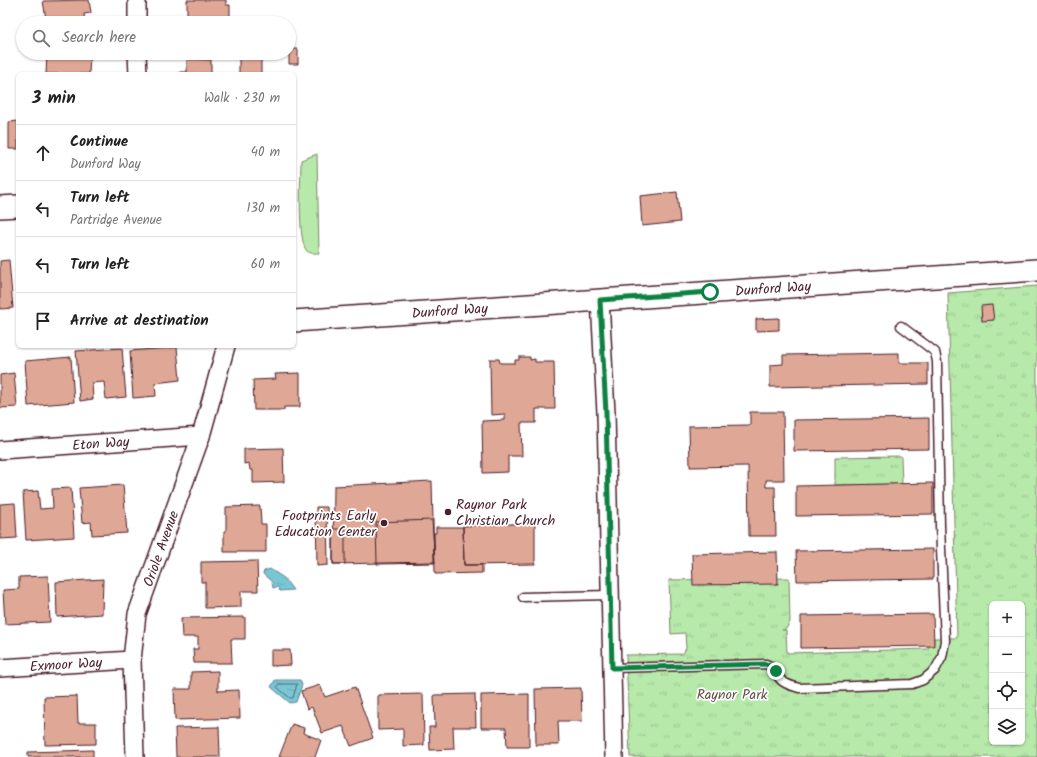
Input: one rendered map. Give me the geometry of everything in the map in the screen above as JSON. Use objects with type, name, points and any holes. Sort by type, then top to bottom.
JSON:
[{"type":"street","points":[[137,0],[137,16]]},
{"type":"street","points":[[137,60],[138,72]]},
{"type":"street","points":[[0,207],[16,206]]},
{"type":"street","name":"Dunford Way","points":[[296,320],[1037,270]]},
{"type":"street","points":[[600,300],[606,413],[614,757]]},
{"type":"street","name":"Oriole Avenue","points":[[135,757],[132,660],[137,614],[201,436],[225,348]]},
{"type":"street","name":"Eton Way","points":[[0,450],[201,436]]},
{"type":"street","name":"Exmoor Way","points":[[0,668],[132,660]]},
{"type":"lane","points":[[612,668],[766,664],[771,666],[780,679],[784,682],[799,688],[912,684],[923,680],[935,670],[942,657],[945,641],[940,526],[937,362],[935,352],[901,326]]},
{"type":"lane","points":[[523,597],[610,595]]},
{"type":"green space","points":[[317,154],[319,253],[309,253],[304,245],[302,235],[300,208],[301,160]]},
{"type":"green space","name":"Raynor Park","points":[[1037,286],[1037,757],[630,757],[626,655],[683,654],[686,648],[685,633],[671,634],[669,580],[789,578],[790,622],[786,629],[782,630],[786,630],[787,653],[928,649],[929,644],[934,643],[934,638],[957,638],[948,293]]},
{"type":"green space","points":[[901,456],[902,484],[835,485],[835,457]]},
{"type":"water","points":[[270,569],[284,578],[293,590],[280,591],[278,587],[273,588],[272,582],[263,574],[264,571]]},
{"type":"water","points":[[275,680],[300,680],[302,685],[296,702],[290,703],[271,687]]},
{"type":"building","points":[[89,0],[91,13],[84,14],[84,16],[46,16],[43,1]]},
{"type":"building","points":[[187,0],[226,0],[226,5],[230,5],[230,16],[187,16]]},
{"type":"building","points":[[296,49],[298,49],[298,64],[289,64],[289,60],[296,60]]},
{"type":"building","points":[[47,60],[90,60],[89,72],[46,72]]},
{"type":"building","points":[[187,60],[211,60],[211,72],[187,72]]},
{"type":"building","points":[[239,60],[261,60],[261,72],[239,72]]},
{"type":"building","points":[[16,121],[16,149],[9,149],[9,122]]},
{"type":"building","points":[[677,192],[680,222],[642,226],[640,196]]},
{"type":"building","points":[[9,260],[13,308],[0,309],[0,261]]},
{"type":"building","points":[[992,305],[994,320],[982,321],[981,306]]},
{"type":"building","points":[[779,318],[779,330],[756,331],[756,319]]},
{"type":"building","points":[[122,348],[126,397],[106,399],[104,382],[92,383],[93,399],[80,401],[76,351]]},
{"type":"building","points":[[177,348],[180,380],[155,383],[156,396],[133,398],[130,351]]},
{"type":"building","points":[[899,353],[899,363],[928,363],[928,384],[770,387],[770,365],[783,364],[783,355]]},
{"type":"building","points":[[71,357],[74,402],[28,406],[25,361]]},
{"type":"building","points":[[519,357],[530,357],[530,360],[535,359],[535,362],[554,362],[555,409],[536,409],[536,423],[521,423],[522,456],[508,456],[508,472],[483,473],[482,421],[505,420],[505,414],[491,415],[490,359],[499,359],[500,363],[515,363],[515,360],[519,360]]},
{"type":"building","points":[[14,373],[17,407],[0,408],[0,375]]},
{"type":"building","points":[[300,373],[300,407],[284,407],[284,410],[254,410],[253,380],[276,379],[275,374]]},
{"type":"building","points":[[750,412],[783,412],[784,480],[766,480],[766,487],[775,487],[776,536],[749,536],[748,466],[690,467],[689,426],[750,425]]},
{"type":"building","points":[[929,418],[929,449],[794,451],[794,420]]},
{"type":"building","points":[[283,448],[284,482],[253,483],[253,470],[250,470],[249,463],[244,464],[244,449]]},
{"type":"building","name":"Footprints Early Education Center","points":[[432,481],[434,562],[333,564],[334,486]]},
{"type":"building","points":[[933,483],[933,514],[796,516],[796,486]]},
{"type":"building","points":[[123,485],[127,533],[92,535],[91,522],[82,523],[79,488]]},
{"type":"building","points":[[71,488],[74,537],[26,540],[23,492],[38,491],[40,509],[53,508],[52,489]]},
{"type":"building","points":[[15,503],[17,538],[0,539],[0,504]]},
{"type":"building","points":[[260,506],[261,524],[266,524],[266,552],[224,552],[226,507]]},
{"type":"building","points":[[316,507],[327,507],[328,565],[317,566]]},
{"type":"building","points":[[432,520],[435,563],[377,564],[376,522]]},
{"type":"building","points":[[535,523],[535,564],[464,565],[463,526]]},
{"type":"building","points":[[436,527],[463,527],[464,565],[482,565],[482,573],[435,574],[434,533],[436,533]]},
{"type":"building","points":[[333,529],[345,529],[345,564],[333,564]]},
{"type":"building","points":[[933,549],[933,579],[797,581],[796,551]]},
{"type":"building","points":[[777,552],[778,584],[693,585],[692,554]]},
{"type":"building","points":[[257,561],[258,591],[241,591],[241,607],[205,608],[205,582],[201,582],[201,562]]},
{"type":"building","points":[[48,576],[50,622],[5,624],[3,590],[19,589],[19,577]]},
{"type":"building","points":[[103,579],[102,614],[57,617],[56,582]]},
{"type":"building","points":[[933,614],[934,646],[801,648],[801,616]]},
{"type":"building","points":[[245,617],[245,639],[231,639],[232,663],[194,663],[193,649],[198,649],[198,637],[182,637],[181,618]]},
{"type":"building","points":[[271,650],[290,650],[291,665],[271,666]]},
{"type":"building","points":[[218,671],[218,691],[239,690],[240,718],[175,720],[174,689],[191,689],[191,672]]},
{"type":"building","points":[[320,685],[325,697],[355,687],[373,738],[351,746],[343,726],[322,733],[312,707],[307,709],[301,691]]},
{"type":"building","points":[[581,688],[582,721],[558,721],[559,745],[536,745],[535,689]]},
{"type":"building","points":[[423,694],[424,745],[403,746],[403,729],[378,730],[378,695]]},
{"type":"building","points":[[475,694],[476,727],[453,727],[454,749],[430,750],[429,727],[435,727],[434,695]]},
{"type":"building","points":[[529,694],[529,747],[507,747],[506,728],[481,728],[481,695]]},
{"type":"building","points":[[77,696],[78,723],[96,723],[96,744],[45,745],[44,697]]},
{"type":"building","points":[[292,724],[304,728],[303,733],[321,740],[315,757],[279,757]]},
{"type":"building","points":[[219,727],[220,757],[176,757],[175,728]]},
{"type":"building","points":[[93,750],[93,757],[28,757],[28,752]]},
{"type":"place","name":"Raynor Park Christian Church","points":[[448,512]]},
{"type":"place","name":"Footprints Early Education Center","points":[[384,523]]},
{"type":"route","points":[[710,292],[600,300],[603,329],[606,413],[612,668],[636,666],[766,664],[771,666],[776,671]]}]
